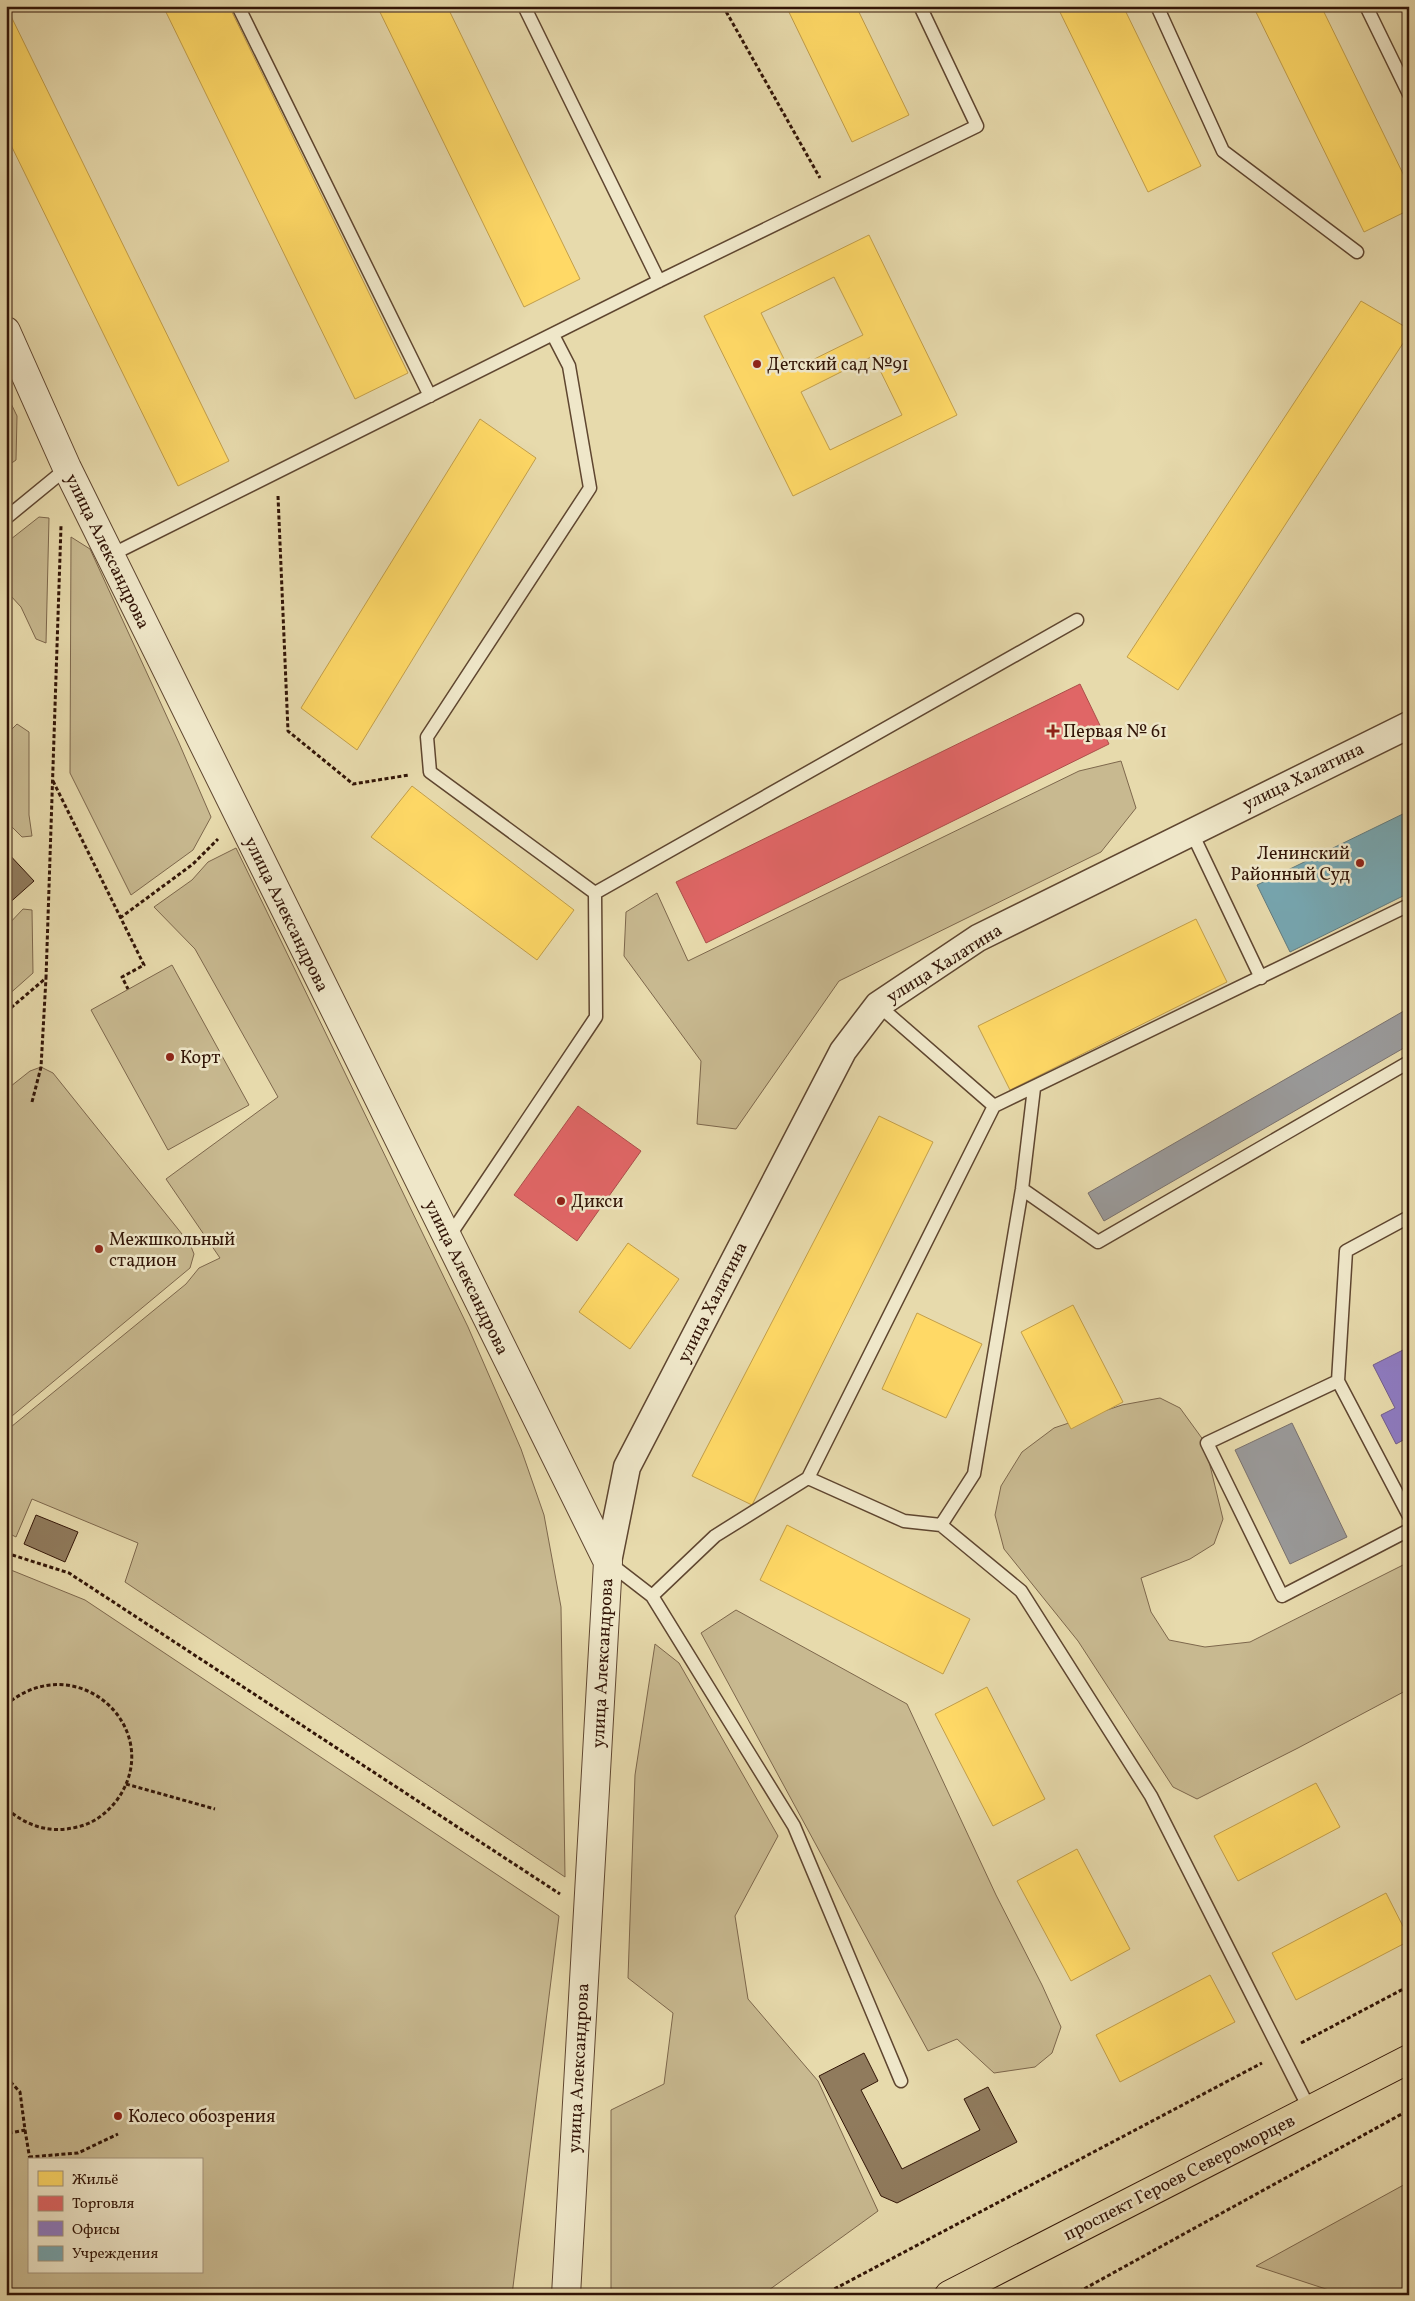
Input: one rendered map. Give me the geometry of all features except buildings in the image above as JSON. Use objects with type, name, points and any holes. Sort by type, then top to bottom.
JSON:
[{"type":"main road","name":"проспект Героев Североморцев","points":[[949,2295],[1409,2059]]},
{"type":"street","name":"улица Александрова","points":[[6,331],[68,468],[608,1562],[566,2295]]},
{"type":"street","name":"улица Халатина","points":[[608,1562],[627,1467],[843,1051],[878,1005],[978,938],[1191,831],[1409,725]]},
{"type":"lane","points":[[238,6],[430,396]]},
{"type":"lane","points":[[524,6],[659,282]]},
{"type":"lane","points":[[111,555],[553,334],[978,126],[920,6]]},
{"type":"lane","points":[[1157,6],[1223,151],[1357,252]]},
{"type":"lane","points":[[1366,6],[1409,94]]},
{"type":"lane","points":[[553,334],[569,366],[590,488],[427,737],[430,772],[595,893]]},
{"type":"lane","points":[[6,518],[68,468]]},
{"type":"lane","points":[[595,893],[1077,620]]},
{"type":"lane","points":[[1191,831],[1261,978]]},
{"type":"lane","points":[[448,1238],[596,1017],[595,893]]},
{"type":"lane","points":[[652,1596],[715,1536],[808,1478],[994,1106],[1409,905]]},
{"type":"lane","points":[[878,1005],[994,1106]]},
{"type":"lane","points":[[1022,1189],[1098,1242],[1409,1062]]},
{"type":"lane","points":[[941,1525],[974,1474],[1022,1189],[1034,1088]]},
{"type":"lane","points":[[1409,1217],[1346,1251],[1338,1381],[1409,1516]]},
{"type":"lane","points":[[1338,1381],[1207,1443],[1282,1596],[1409,1530]]},
{"type":"lane","points":[[808,1478],[904,1520],[941,1525],[1021,1591],[1151,1796],[1310,2110]]},
{"type":"lane","points":[[608,1562],[652,1596],[794,1826],[901,2081]]},
{"type":"path","points":[[723,6],[831,198]]},
{"type":"path","points":[[277,473],[288,731],[353,784],[430,772]]},
{"type":"path","points":[[32,1102],[41,1068],[46,978],[62,521],[88,508]]},
{"type":"path","points":[[53,780],[144,965],[122,977],[128,989]]},
{"type":"path","points":[[120,918],[193,864],[219,839],[244,827]]},
{"type":"path","points":[[6,1012],[46,978]]},
{"type":"path","points":[[6,1553],[69,1574],[566,1898]]},
{"type":"path","points":[[6,1706],[17,1696],[32,1688],[50,1684],[67,1684],[84,1689],[100,1697],[113,1709],[123,1724],[129,1740],[131,1758],[126,1784],[112,1806],[99,1818],[83,1826],[66,1830],[48,1830],[31,1825],[16,1817],[6,1808]]},
{"type":"path","points":[[126,1784],[215,1809]]},
{"type":"path","points":[[824,2295],[1409,1986]]},
{"type":"path","points":[[6,2077],[20,2092],[29,2158]]},
{"type":"path","points":[[1073,2295],[1409,2110]]},
{"type":"path","points":[[6,2134],[25,2130]]},
{"type":"path","points":[[37,2158],[78,2153],[118,2134]]},
{"type":"shaded area","points":[[6,393],[17,416],[16,460],[6,467]]},
{"type":"shaded area","points":[[39,517],[49,518],[46,643],[36,639],[21,607],[10,595],[6,596],[6,543]]},
{"type":"shaded area","points":[[71,537],[90,549],[211,817],[193,850],[131,895],[70,773]]},
{"type":"shaded area","points":[[17,724],[29,732],[29,815],[32,836],[22,837],[6,821],[6,735]]},
{"type":"shaded area","points":[[1121,761],[1136,808],[1101,852],[839,981],[736,1129],[697,1124],[701,1061],[624,956],[626,912],[657,893],[688,961],[1079,771]]},
{"type":"shaded area","points":[[236,848],[468,1327],[521,1449],[544,1515],[561,1607],[565,1877],[125,1582],[138,1543],[32,1499],[16,1537],[6,1532],[6,1431],[186,1284],[199,1268],[220,1258],[166,1179],[278,1097],[195,949],[154,907],[192,880],[208,862]]},
{"type":"shaded area","points":[[23,909],[32,910],[33,973],[6,997],[6,927]]},
{"type":"shaded area","name":"Корт","points":[[172,965],[249,1105],[168,1150],[91,1010]]},
{"type":"shaded area","name":"Межшкольный стадион","points":[[41,1067],[53,1073],[190,1244],[194,1254],[190,1268],[6,1421],[6,1090],[30,1071]]},
{"type":"shaded area","points":[[1160,1398],[1180,1408],[1204,1441],[1223,1519],[1214,1544],[1190,1559],[1141,1578],[1151,1612],[1169,1640],[1205,1647],[1250,1642],[1409,1562],[1409,1689],[1197,1799],[1173,1787],[1078,1641],[1004,1549],[995,1515],[1001,1486],[1022,1452],[1054,1428],[1122,1405]]},
{"type":"shaded area","points":[[6,1568],[85,1600],[559,1916],[512,2295],[6,2295]]},
{"type":"shaded area","points":[[736,1610],[907,1704],[996,1895],[1042,1985],[1061,2027],[1052,2053],[1035,2067],[994,2073],[957,2039],[928,2051],[701,1633]]},
{"type":"shaded area","points":[[655,1644],[679,1663],[778,1836],[735,1916],[748,1999],[818,2081],[878,2211],[762,2295],[611,2295],[611,2110],[664,2084],[673,2013],[628,1978],[635,1775]]},
{"type":"shaded area","points":[[1409,2182],[1409,2295],[1344,2295],[1256,2266]]},
{"type":"place","name":"Детский сад №91","points":[[757,364]]},
{"type":"place","name":"Первая № 61","points":[[1053,731]]},
{"type":"place","name":"Ленинский Районный Суд","points":[[1360,863]]},
{"type":"place","name":"Корт","points":[[170,1057]]},
{"type":"place","name":"Дикси","points":[[561,1201]]},
{"type":"place","name":"Межшкольный стадион","points":[[99,1249]]},
{"type":"place","name":"Колесо обозрения","points":[[118,2116]]}]
